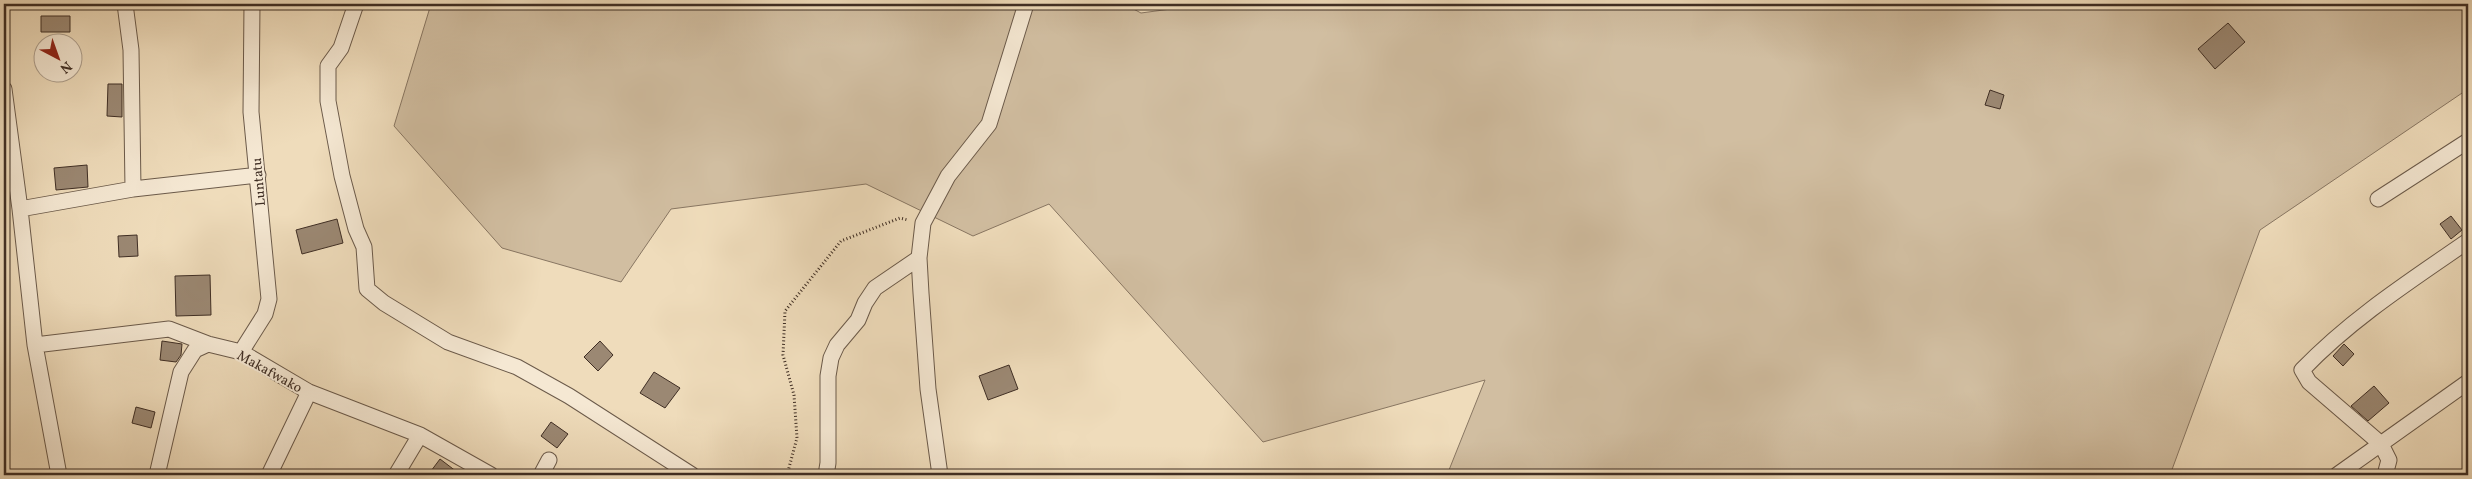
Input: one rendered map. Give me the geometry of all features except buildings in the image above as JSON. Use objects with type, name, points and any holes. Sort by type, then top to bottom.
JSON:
[{"type":"street","points":[[126,4],[131,50],[132,189]]},
{"type":"street","name":"Luntatu","points":[[241,352],[265,314],[269,299],[252,112],[252,4]]},
{"type":"street","points":[[356,4],[341,48],[328,66],[328,102],[342,176],[356,229],[364,247],[367,289],[384,303],[448,342],[517,367],[570,396],[691,475]]},
{"type":"street","points":[[940,475],[928,389],[919,258],[923,222],[948,176],[989,124],[1024,10]]},
{"type":"street","points":[[4,89],[35,345],[59,475]]},
{"type":"street","points":[[2378,199],[2468,141]]},
{"type":"street","points":[[20,209],[132,189],[258,175]]},
{"type":"street","points":[[2385,475],[2389,460],[2381,444],[2309,382],[2302,370],[2352,324],[2392,291],[2468,241]]},
{"type":"street","points":[[826,475],[828,463],[828,376],[832,358],[838,345],[858,320],[864,303],[875,288],[919,258]]},
{"type":"street","name":"Makafwako","points":[[35,345],[169,329],[208,344],[241,352],[309,392],[420,435],[491,475]]},
{"type":"street","points":[[157,475],[181,372],[195,350],[208,344]]},
{"type":"street","points":[[2337,475],[2468,382]]},
{"type":"street","points":[[268,475],[309,392]]},
{"type":"street","points":[[396,475],[420,435]]},
{"type":"street","points":[[541,475],[549,460]]},
{"type":"path","points":[[787,475],[797,438],[794,395],[782,355],[785,310],[841,241],[900,218],[923,222]]},
{"type":"shaded area","points":[[431,4],[1124,4],[1141,13],[1208,4],[2468,4],[2468,89],[2260,230],[2170,475],[1447,475],[1485,380],[1263,442],[1049,204],[973,236],[866,184],[671,209],[621,282],[502,248],[394,126]]}]
